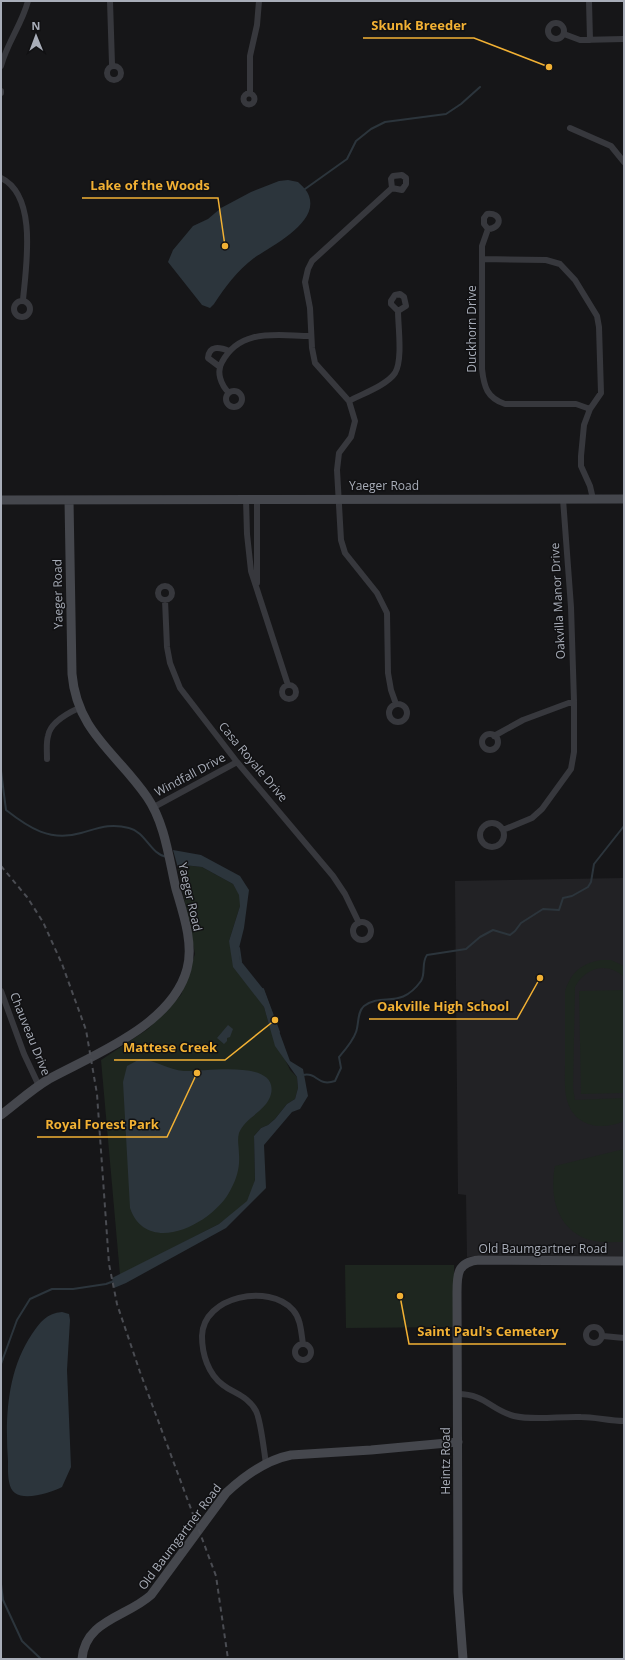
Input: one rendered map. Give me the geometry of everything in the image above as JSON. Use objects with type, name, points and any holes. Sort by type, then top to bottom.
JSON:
[{"type":"street","points":[[1,66],[10,40],[19,24],[28,1]]},
{"type":"street","points":[[110,1],[112,64]]},
{"type":"street","points":[[250,93],[250,56],[257,25],[259,1]]},
{"type":"street","points":[[589,1],[590,40]]},
{"type":"street","points":[[564,34],[580,40],[624,39]]},
{"type":"street","points":[[570,128],[611,146],[624,162]]},
{"type":"street","points":[[1,178],[14,187],[23,209],[27,240],[23,300]]},
{"type":"street","points":[[392,188],[318,255],[310,265],[305,282],[310,308],[312,348],[315,363],[349,401],[355,421],[351,437],[339,453],[337,470],[341,540],[345,553],[377,593],[386,613],[388,673],[391,690],[396,704]]},
{"type":"street","name":"Duckhorn Drive","points":[[488,229],[482,246],[482,369],[485,388],[497,401],[505,404],[576,404],[590,409]]},
{"type":"street","points":[[483,260],[546,260],[560,264],[575,280],[597,316],[599,327],[601,393],[590,409],[584,425],[581,466],[590,486],[593,499]]},
{"type":"street","points":[[349,401],[377,387],[395,373],[399,358],[398,310]]},
{"type":"street","points":[[228,393],[224,388],[220,376],[220,367],[229,351],[243,340],[259,336],[311,336]]},
{"type":"street","points":[[220,367],[208,358],[208,352],[212,348],[216,347],[229,351]]},
{"type":"street","name":"Yaeger Road","points":[[1,1115],[39,1086],[118,1043],[156,1015],[175,995],[187,969],[188,945],[171,866],[154,807],[140,787],[97,738],[78,708],[72,674],[69,500],[338,498],[624,499]]},
{"type":"street","points":[[246,499],[248,552],[251,572],[288,685]]},
{"type":"street","points":[[257,499],[257,589]]},
{"type":"street","name":"Oakvilla Manor Drive","points":[[503,830],[532,818],[542,809],[571,769],[574,752],[574,701],[571,607],[563,499]]},
{"type":"street","points":[[1,500],[69,500]]},
{"type":"street","name":"Casa Royale Drive","points":[[165,600],[166,647],[170,663],[180,688],[237,762],[333,876],[345,894],[359,923]]},
{"type":"street","points":[[494,736],[523,720],[574,701]]},
{"type":"street","points":[[47,759],[48,734],[50,729],[62,718],[78,708]]},
{"type":"street","name":"Windfall Drive","points":[[154,807],[237,762]]},
{"type":"street","points":[[495,823],[503,830],[504,839],[499,846],[487,847],[481,841],[480,833],[487,824],[495,823]]},
{"type":"street","name":"Chauveau Drive","points":[[1,991],[24,1054],[39,1086]]},
{"type":"street","name":"Old Baumgartner Road","points":[[463,1266],[470,1262],[479,1260],[624,1260]]},
{"type":"street","name":"Heintz Road","points":[[463,1266],[459,1272],[457,1280],[458,1592],[463,1659]]},
{"type":"street","points":[[266,1464],[257,1412],[242,1395],[223,1385],[217,1380],[207,1363],[202,1343],[204,1325],[208,1317],[216,1308],[227,1302],[255,1296],[269,1296],[282,1300],[293,1310],[300,1322],[303,1344]]},
{"type":"street","points":[[603,1336],[624,1338]]},
{"type":"street","points":[[458,1394],[469,1394],[481,1398],[513,1416],[527,1418],[583,1417],[624,1421]]},
{"type":"street","name":"Old Baumgartner Road","points":[[82,1659],[86,1642],[95,1630],[136,1607],[152,1595],[226,1494],[241,1480],[266,1464],[291,1455],[371,1450],[458,1442]]},
{"type":"shaded area","points":[[288,180],[298,182],[308,194],[310,206],[307,215],[292,233],[254,258],[242,268],[222,291],[210,308],[202,305],[168,262],[173,250],[193,226],[208,219],[221,208],[251,192],[279,181]]},
{"type":"shaded area","points":[[173,850],[201,855],[240,876],[249,890],[244,928],[239,948],[240,960],[264,990],[290,1061],[303,1069],[308,1096],[300,1109],[292,1112],[264,1145],[266,1188],[226,1228],[126,1283],[114,1288],[112,1278],[219,1224],[247,1201],[255,1180],[254,1136],[261,1128],[268,1125],[275,1119],[287,1104],[295,1099],[298,1088],[297,1077],[275,1046],[264,1007],[233,967],[229,941],[240,906],[239,895],[233,884],[202,867],[184,865],[178,868]]},
{"type":"shaded area","points":[[184,865],[202,867],[233,884],[240,895],[240,906],[229,941],[255,993],[264,1007],[269,1024],[290,1070],[297,1077],[298,1088],[295,1099],[287,1104],[275,1119],[268,1125],[261,1128],[254,1136],[255,1180],[249,1203],[219,1224],[120,1275],[101,1060],[148,1029],[181,995],[195,954],[178,868]]},
{"type":"shaded area","points":[[624,878],[624,1257],[484,1255],[467,1257],[466,1195],[458,1194],[455,881]]},
{"type":"shaded area","points":[[611,960],[624,966],[624,977],[611,969],[597,969],[584,975],[575,987],[573,1088],[575,1100],[624,1098],[624,1121],[607,1126],[598,1126],[582,1121],[571,1109],[565,1092],[565,992],[570,979],[578,970],[594,961]]},
{"type":"shaded area","points":[[624,990],[624,1093],[581,1094],[579,991]]},
{"type":"shaded area","points":[[228,1025],[233,1029],[230,1037],[227,1038],[227,1041],[224,1044],[217,1038]]},
{"type":"shaded area","points":[[140,1059],[184,1071],[238,1069],[252,1071],[263,1075],[270,1083],[271,1094],[269,1100],[261,1110],[242,1127],[239,1133],[238,1168],[231,1189],[223,1202],[211,1213],[196,1223],[181,1230],[165,1233],[151,1231],[139,1223],[130,1208],[123,1082],[127,1066]]},
{"type":"shaded area","points":[[624,1149],[624,1242],[590,1240],[579,1235],[570,1228],[563,1220],[558,1210],[553,1189],[555,1166]]},
{"type":"shaded area","points":[[345,1265],[454,1265],[454,1327],[346,1328]]},
{"type":"shaded area","points":[[62,1312],[69,1314],[70,1320],[67,1370],[71,1467],[62,1487],[39,1495],[20,1495],[12,1491],[8,1474],[7,1428],[13,1379],[17,1363],[35,1330],[48,1316]]},
{"type":"waterway","points":[[305,189],[347,159],[356,141],[371,129],[385,122],[446,114],[461,104],[480,87]]},
{"type":"waterway","points":[[1,771],[6,810],[32,828],[40,832],[59,836],[81,833],[110,826],[129,828],[140,834],[156,852],[167,857]]},
{"type":"waterway","points":[[303,1075],[312,1076],[325,1082],[335,1081],[341,1068],[339,1057],[355,1035],[360,1011],[364,1006],[371,1002],[399,998],[413,990],[421,981],[424,961],[427,955],[466,949],[480,937],[493,930],[510,935],[521,923],[543,909],[559,910],[563,898],[572,896],[588,887],[591,882],[594,864],[624,826]]},
{"type":"waterway","points":[[239,948],[241,962]]},
{"type":"waterway","points":[[263,989],[279,1032]]},
{"type":"waterway","points":[[1,1364],[17,1320],[30,1299],[52,1289],[73,1289],[106,1284],[114,1281]]},
{"type":"waterway","points":[[1,1584],[3,1600],[22,1641],[41,1659]]},
{"type":"railway","points":[[1,866],[27,897],[43,922],[62,964],[86,1030],[97,1094],[109,1264],[117,1304],[140,1372],[216,1576],[228,1659]]},
{"type":"place","name":"Skunk Breeder","points":[[549,67]]},
{"type":"place","name":"Lake of the Woods","points":[[225,246]]},
{"type":"place","name":"Oakville High School","points":[[540,978]]},
{"type":"place","name":"Mattese Creek","points":[[275,1020]]},
{"type":"place","name":"Royal Forest Park","points":[[197,1073]]},
{"type":"place","name":"Saint Paul's Cemetery","points":[[400,1296]]}]
